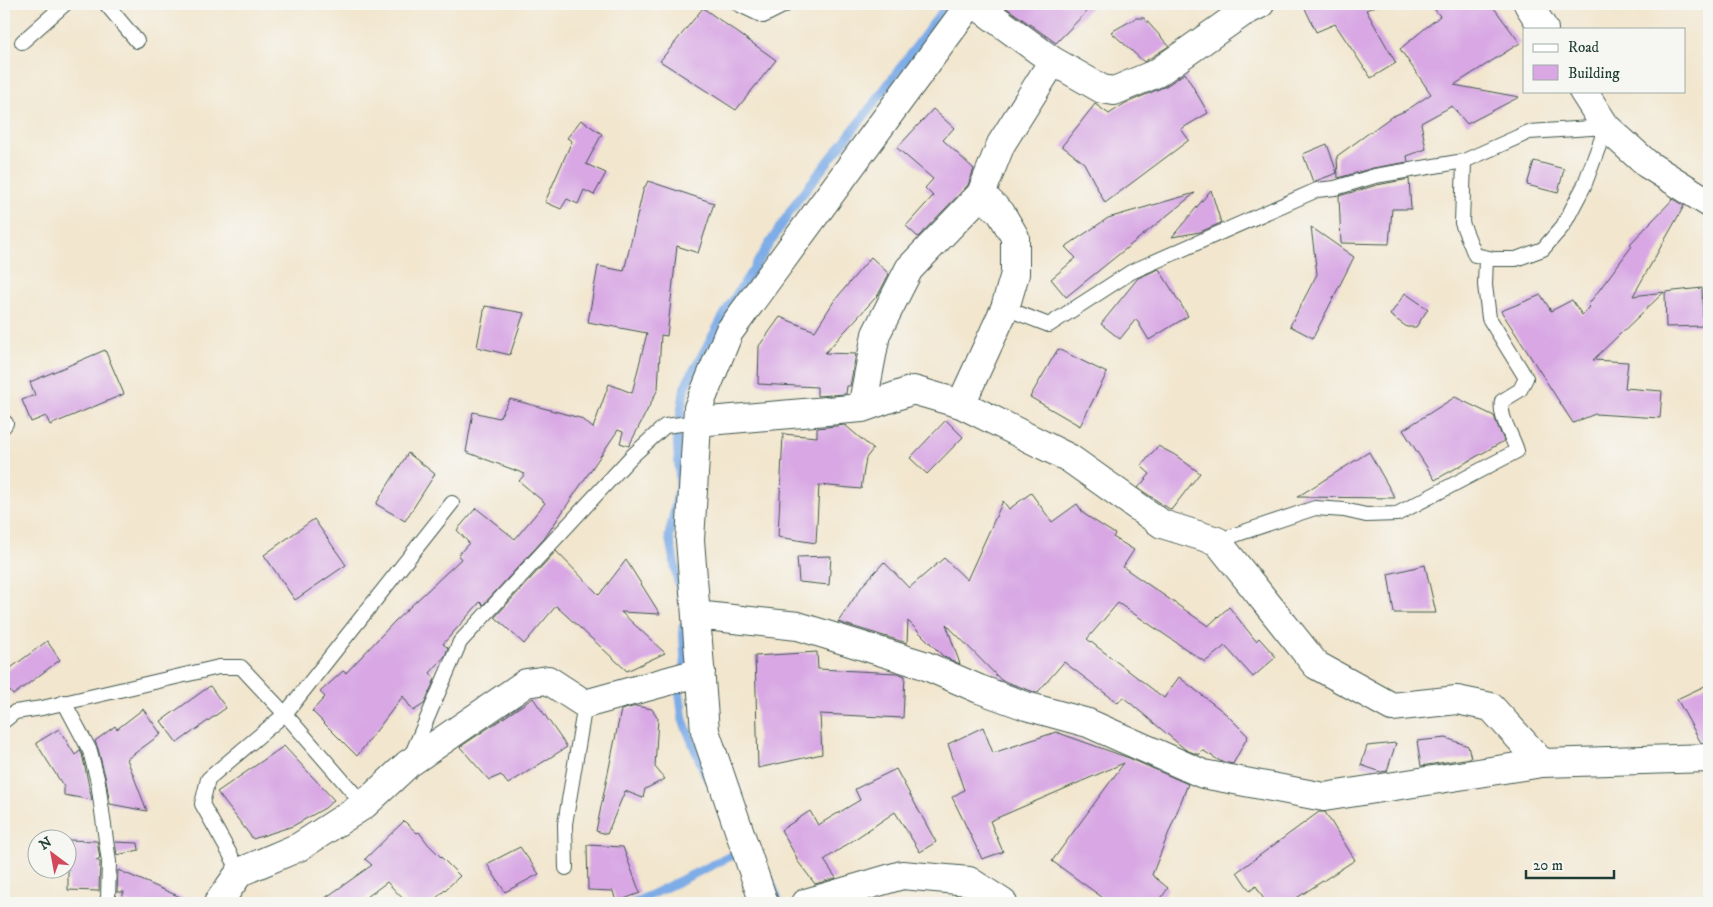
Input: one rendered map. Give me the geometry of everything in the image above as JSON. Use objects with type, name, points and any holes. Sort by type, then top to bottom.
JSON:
[{"type":"street","points":[[764,903],[705,731],[690,540],[698,408],[729,332],[970,4]]},
{"type":"street","points":[[975,4],[1053,61],[1102,89],[1114,91],[1157,73],[1242,13],[1260,4]]},
{"type":"street","points":[[1528,4],[1543,28]]},
{"type":"street","points":[[862,408],[876,334],[909,269],[981,194],[1001,144],[1053,61]]},
{"type":"street","points":[[1584,92],[1606,127],[1647,164],[1709,203]]},
{"type":"street","points":[[961,404],[1005,308],[1016,274],[1015,237],[1001,212],[981,194]]},
{"type":"street","points":[[697,422],[862,408],[913,390],[961,404],[1069,458],[1162,524],[1217,541],[1316,665],[1392,707],[1457,700],[1491,707],[1542,763]]},
{"type":"street","points":[[696,616],[798,626],[924,665],[979,689],[1026,706],[1088,723],[1203,774],[1324,797],[1542,763],[1709,758]]},
{"type":"street","points":[[218,903],[240,872],[299,848],[364,805],[408,764],[526,683],[548,680],[585,704],[701,672]]},
{"type":"street","points":[[806,903],[902,875],[969,881],[1003,903]]},
{"type":"lane","points":[[22,42],[65,4]]},
{"type":"lane","points":[[106,4],[136,41]]},
{"type":"lane","points":[[738,4],[763,16],[787,4]]},
{"type":"lane","points":[[1005,308],[1049,326],[1131,272],[1317,190],[1335,188],[1375,176],[1464,161],[1529,132],[1606,127],[1584,186],[1563,226],[1543,249],[1516,259],[1494,260],[1475,254],[1462,223],[1464,161]]},
{"type":"lane","points":[[1217,541],[1316,508],[1344,510],[1366,515],[1397,514],[1517,450],[1500,411],[1502,401],[1520,390],[1526,378],[1489,318],[1485,285],[1486,258]]},
{"type":"lane","points":[[408,764],[460,642],[631,457],[665,426],[697,422]]},
{"type":"lane","points":[[240,872],[202,804],[208,780],[285,714],[452,503]]},
{"type":"lane","points":[[4,721],[15,712],[219,667],[241,667],[285,714],[364,805]]},
{"type":"lane","points":[[64,702],[90,751],[98,782],[110,862],[108,899],[105,903]]},
{"type":"lane","points":[[566,868],[565,824],[585,704]]},
{"type":"building","points":[[1001,4],[1094,4],[1056,43]]},
{"type":"building","points":[[1303,4],[1381,4],[1366,10],[1396,63],[1371,78],[1335,24],[1316,32]]},
{"type":"building","points":[[1430,4],[1491,4],[1520,43],[1454,85],[1519,97],[1467,124],[1452,106],[1421,123],[1426,149],[1407,156],[1408,162],[1373,168],[1338,178],[1337,156],[1391,117],[1407,110],[1431,94],[1400,49],[1440,16]]},
{"type":"building","points":[[703,8],[776,60],[736,110],[660,61]]},
{"type":"building","points":[[1136,18],[1144,18],[1169,46],[1144,62],[1111,32]]},
{"type":"building","points":[[1185,73],[1208,113],[1181,129],[1189,140],[1105,203],[1084,163],[1062,146],[1095,104],[1109,114],[1124,104],[1166,86]]},
{"type":"building","points":[[933,109],[954,128],[943,140],[974,169],[968,185],[918,237],[906,226],[933,196],[925,188],[933,179],[897,148]]},
{"type":"building","points":[[581,120],[602,134],[586,164],[606,173],[594,195],[584,190],[578,204],[567,199],[561,209],[545,202],[572,141],[567,138]]},
{"type":"building","points":[[1327,144],[1337,173],[1313,182],[1303,154]]},
{"type":"building","points":[[1534,161],[1564,169],[1558,193],[1527,185]]},
{"type":"building","points":[[1409,179],[1411,209],[1392,209],[1389,244],[1341,243],[1339,196],[1377,185]]},
{"type":"building","points":[[648,181],[714,203],[698,253],[677,246],[667,336],[661,335],[658,389],[629,446],[620,443],[623,432],[618,430],[544,539],[483,605],[480,602],[443,644],[448,648],[445,656],[430,673],[435,679],[424,704],[413,711],[403,696],[357,756],[312,711],[325,697],[320,692],[343,671],[346,673],[394,622],[461,559],[458,555],[469,543],[457,530],[476,508],[515,539],[545,503],[519,481],[525,474],[466,452],[473,412],[499,418],[510,399],[580,418],[593,428],[609,384],[632,393],[647,333],[588,322],[598,266],[624,271],[644,187]]},
{"type":"building","points":[[1211,190],[1221,223],[1200,232],[1172,237]]},
{"type":"building","points":[[1195,193],[1066,297],[1051,279],[1076,258],[1065,247],[1108,218]]},
{"type":"building","points":[[1673,199],[1684,206],[1633,296],[1664,292],[1593,360],[1628,362],[1625,388],[1662,391],[1660,418],[1595,414],[1573,423],[1501,311],[1541,295],[1551,311],[1572,300],[1582,315],[1590,307],[1588,305],[1632,246],[1630,244]]},
{"type":"building","points":[[1311,227],[1354,257],[1313,338],[1290,326],[1317,274]]},
{"type":"building","points":[[871,257],[889,274],[878,295],[825,353],[856,354],[850,386],[847,386],[846,394],[817,396],[817,387],[758,384],[759,346],[780,317],[815,331],[834,301]]},
{"type":"building","points":[[1159,269],[1188,316],[1149,340],[1136,319],[1120,339],[1101,324],[1138,278]]},
{"type":"building","points":[[1702,288],[1703,326],[1666,327],[1665,292]]},
{"type":"building","points":[[1405,293],[1428,309],[1416,327],[1407,327],[1390,315]]},
{"type":"building","points":[[485,306],[524,313],[510,355],[477,347]]},
{"type":"building","points":[[1058,349],[1107,373],[1080,426],[1030,397]]},
{"type":"building","points":[[105,350],[124,394],[50,425],[46,416],[31,422],[22,400],[35,395],[30,382]]},
{"type":"building","points":[[1455,397],[1494,416],[1504,441],[1435,480],[1403,430]]},
{"type":"building","points":[[946,420],[963,437],[927,474],[910,458]]},
{"type":"building","points":[[845,425],[873,449],[866,458],[861,489],[819,485],[816,543],[778,537],[783,434],[817,437],[817,428]]},
{"type":"building","points":[[1158,446],[1175,455],[1200,473],[1171,510],[1138,488],[1150,474],[1141,466]]},
{"type":"building","points":[[1369,452],[1395,498],[1297,497]]},
{"type":"building","points":[[408,453],[435,474],[405,521],[376,504]]},
{"type":"building","points":[[1031,493],[1052,522],[1077,504],[1084,514],[1115,534],[1113,537],[1134,550],[1123,567],[1208,626],[1229,607],[1256,641],[1259,638],[1276,657],[1253,677],[1225,646],[1205,662],[1118,603],[1087,639],[1164,698],[1179,677],[1226,714],[1248,736],[1233,764],[1220,761],[1202,750],[1199,755],[1186,750],[1123,697],[1118,703],[1064,662],[1037,693],[1001,680],[946,624],[960,664],[944,657],[908,621],[907,643],[838,622],[863,585],[884,562],[909,588],[944,558],[967,580],[1003,501],[1009,509]]},
{"type":"building","points":[[314,519],[346,565],[295,600],[264,555]]},
{"type":"building","points":[[556,551],[599,595],[626,560],[660,614],[621,612],[665,653],[627,671],[556,606],[524,644],[495,617]]},
{"type":"building","points":[[831,556],[829,585],[799,582],[797,557]]},
{"type":"building","points":[[1425,565],[1436,613],[1394,613],[1388,574]]},
{"type":"building","points":[[47,641],[60,660],[13,695],[4,684],[4,673]]},
{"type":"building","points":[[817,652],[818,669],[897,673],[905,676],[903,718],[820,714],[822,754],[758,768],[755,656]]},
{"type":"building","points":[[1709,684],[1709,742],[1701,743],[1677,699]]},
{"type":"building","points":[[210,686],[226,708],[177,743],[161,721]]},
{"type":"building","points":[[533,698],[567,747],[508,784],[501,775],[489,780],[460,747]]},
{"type":"building","points":[[636,706],[652,709],[658,718],[655,767],[665,779],[645,789],[643,798],[625,791],[607,834],[596,831],[621,710]]},
{"type":"building","points":[[143,709],[161,734],[127,759],[147,811],[110,804],[106,780],[95,741],[115,726],[117,729]]},
{"type":"building","points":[[983,727],[993,753],[1056,732],[1129,758],[1188,784],[1152,875],[1168,888],[1158,903],[1110,903],[1052,861],[1124,763],[990,821],[1003,852],[982,859],[952,797],[964,790],[948,744]]},
{"type":"building","points":[[59,729],[75,755],[80,751],[82,754],[92,800],[64,795],[64,787],[36,743]]},
{"type":"building","points":[[1446,738],[1468,746],[1471,758],[1421,766],[1417,741]]},
{"type":"building","points":[[1396,743],[1387,771],[1381,772],[1361,765],[1367,746]]},
{"type":"building","points":[[284,746],[334,800],[325,808],[293,826],[253,839],[217,792]]},
{"type":"building","points":[[896,769],[936,842],[920,852],[895,812],[824,860],[836,878],[815,884],[796,859],[781,830],[810,811],[818,825],[860,800],[855,789]]},
{"type":"building","points":[[1319,812],[1325,812],[1355,860],[1289,903],[1266,903],[1256,886],[1250,891],[1237,872]]},
{"type":"building","points":[[404,821],[417,833],[419,832],[428,844],[460,876],[431,903],[407,903],[387,882],[359,903],[318,903],[372,865],[365,859]]},
{"type":"building","points":[[78,840],[97,841],[100,859],[96,860],[100,862],[99,891],[68,890],[68,880],[78,880]]},
{"type":"building","points":[[115,842],[138,843],[139,850],[117,855]]},
{"type":"building","points":[[587,845],[623,847],[640,893],[616,902],[613,891],[588,890]]},
{"type":"building","points":[[520,847],[539,874],[505,892],[487,864]]},
{"type":"building","points":[[118,870],[194,903],[120,903],[124,892],[117,892]]},
{"type":"waterway","points":[[682,601],[669,536],[680,483],[677,437],[685,386],[728,308],[797,201],[868,111],[948,4]]},
{"type":"waterway","points":[[683,627],[685,662],[679,689],[683,720],[707,778]]},
{"type":"waterway","points":[[634,903],[733,855],[740,849],[739,846]]},
{"type":"waterway","points":[[769,878],[779,903]]}]
